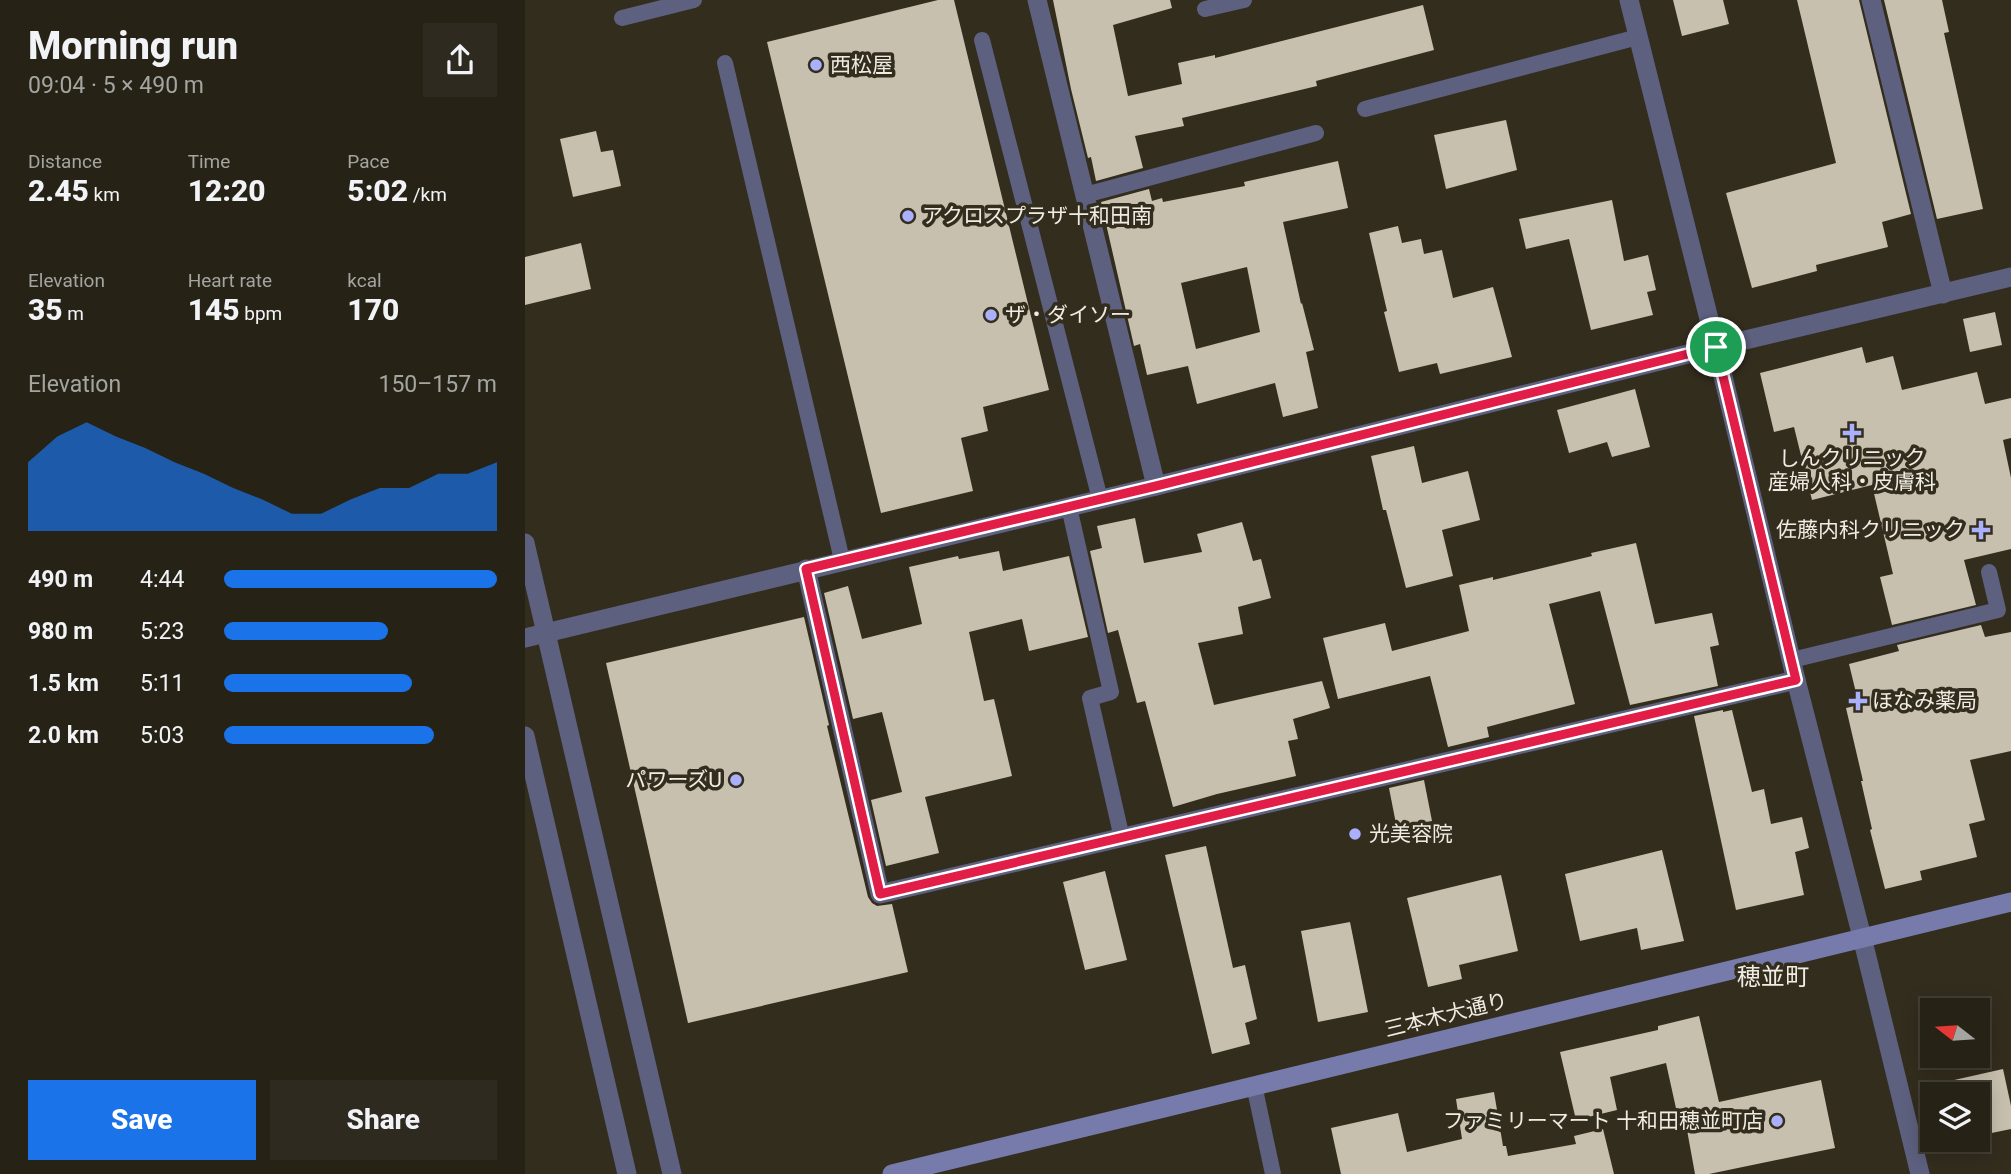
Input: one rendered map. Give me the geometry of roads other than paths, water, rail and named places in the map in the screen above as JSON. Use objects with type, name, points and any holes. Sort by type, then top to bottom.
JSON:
[{"type":"main road","name":"三本木大通り","points":[[892,1174],[2011,902]]},
{"type":"street","points":[[1037,0],[1156,486]]},
{"type":"street","points":[[1629,0],[1920,1174]]},
{"type":"street","points":[[1871,0],[1943,294]]},
{"type":"street","points":[[525,638],[2011,277]]},
{"type":"street","points":[[525,542],[672,1174]]},
{"type":"street","points":[[806,569],[880,894],[1796,680]]},
{"type":"street","points":[[525,736],[627,1174]]},
{"type":"lane","points":[[622,18],[694,0]]},
{"type":"lane","points":[[1205,9],[1244,0]]},
{"type":"lane","points":[[1365,109],[1638,37]]},
{"type":"lane","points":[[982,40],[1100,499]]},
{"type":"lane","points":[[725,64],[842,561]]},
{"type":"lane","points":[[1085,195],[1316,133]]},
{"type":"lane","points":[[1069,507],[1111,692],[1090,698],[1122,838]]},
{"type":"lane","points":[[1792,660],[1998,610],[1989,572]]},
{"type":"lane","points":[[1254,1085],[1273,1174]]},
{"type":"place","name":"西松屋","points":[[816,65]]},
{"type":"place","name":"アクロスプラザ十和田南","points":[[908,216]]},
{"type":"place","name":"ザ・ダイソー","points":[[991,315]]},
{"type":"place","name":"しんクリニック 産婦人科・皮膚科","points":[[1852,433]]},
{"type":"place","name":"佐藤内科クリニック","points":[[1981,530]]},
{"type":"place","name":"ほなみ薬局","points":[[1858,701]]},
{"type":"place","name":"パワーズU","points":[[736,780]]},
{"type":"place","name":"光美容院","points":[[1355,834]]},
{"type":"place","name":"ファミリーマート 十和田穂並町店","points":[[1777,1121]]},
{"type":"district","name":"穂並町","points":[[1773,977]]}]
